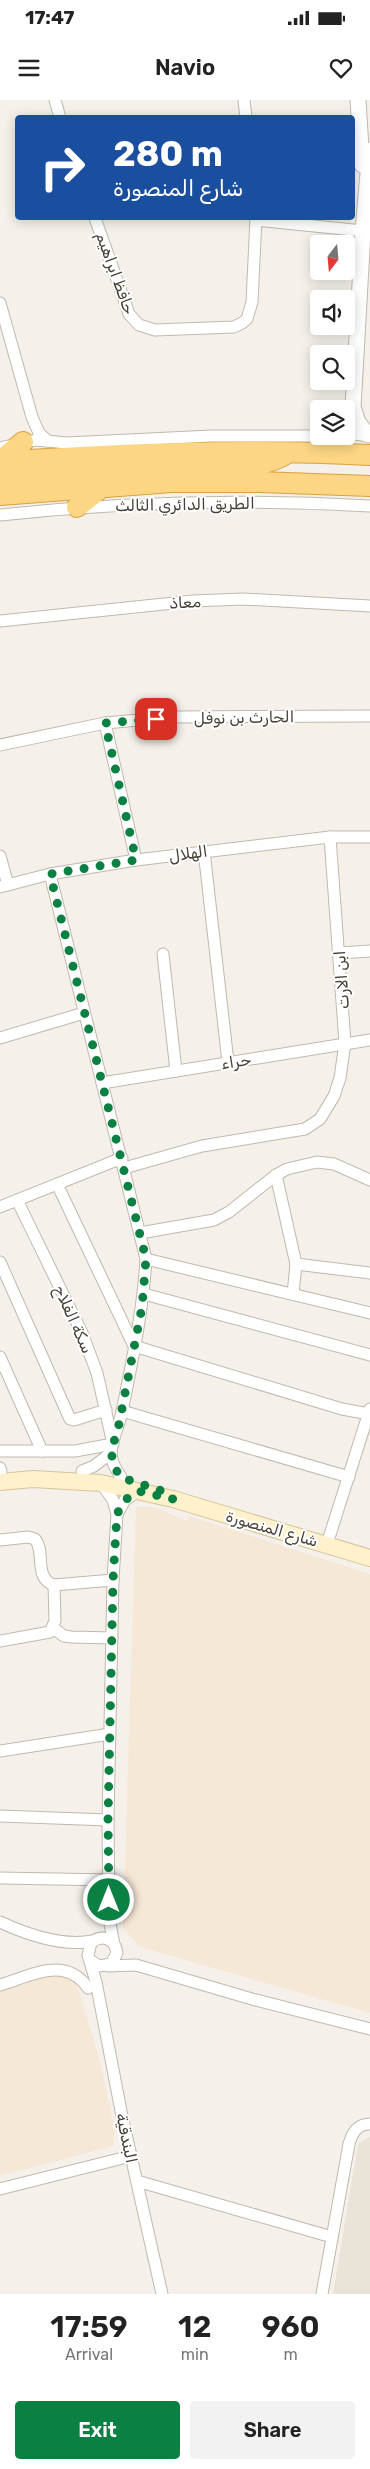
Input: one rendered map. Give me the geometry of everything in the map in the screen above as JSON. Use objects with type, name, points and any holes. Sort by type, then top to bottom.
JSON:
[{"type":"highway","points":[[0,462],[23,442]]},
{"type":"highway","points":[[0,462],[98,455],[292,450],[369,442]]},
{"type":"highway","points":[[0,480],[120,471],[246,467],[270,462],[292,450]]},
{"type":"highway","name":"الطريق الدائري الثالث","points":[[0,495],[172,482],[259,482],[370,486]]},
{"type":"highway","points":[[77,507],[101,488]]},
{"type":"main road","name":"شارع المنصورة","points":[[0,1474],[31,1470],[82,1471],[120,1477],[165,1492],[173,1499]]},
{"type":"main road","name":"شارع المنصورة","points":[[0,1474],[33,1479],[101,1483],[138,1491],[173,1499],[370,1558]]},
{"type":"street","points":[[54,100],[59,115]]},
{"type":"street","points":[[244,100],[246,115]]},
{"type":"street","points":[[358,100],[367,190]]},
{"type":"street","points":[[368,100],[370,138]]},
{"type":"street","points":[[353,400],[362,231],[370,150]]},
{"type":"street","name":"حافظ ابراهيم","points":[[96,220],[129,314],[139,325],[155,330],[234,327],[246,319],[252,302],[256,220]]},
{"type":"street","name":"حافظ ابراهيم","points":[[265,220],[362,231]]},
{"type":"street","points":[[0,303],[32,417],[39,433],[48,441]]},
{"type":"street","points":[[355,413],[369,442]]},
{"type":"street","points":[[23,442],[32,417]]},
{"type":"street","points":[[0,448],[23,442],[48,441],[67,443],[211,436],[310,436]]},
{"type":"street","points":[[355,437],[369,442]]},
{"type":"street","name":"الطريق الدائري الثالث","points":[[0,515],[77,507],[169,502],[320,503],[370,506]]},
{"type":"street","name":"معاذ","points":[[0,622],[193,601],[243,600],[370,606]]},
{"type":"street","name":"الحارث بن نوفل","points":[[0,745],[105,723],[173,717],[370,716]]},
{"type":"street","points":[[105,723],[136,860]]},
{"type":"street","name":"الهلال","points":[[0,856],[4,886],[50,874],[136,860],[330,837],[370,836]]},
{"type":"street","name":"ابن الارت","points":[[123,1163],[202,1146],[306,1130],[320,1119],[334,1096],[340,1078],[345,1043],[330,837]]},
{"type":"street","points":[[204,851],[228,1062]]},
{"type":"street","points":[[50,874],[146,1259],[144,1294],[122,1411],[112,1448],[112,1462],[120,1477]]},
{"type":"street","points":[[339,952],[370,951]]},
{"type":"street","points":[[163,954],[176,1071]]},
{"type":"street","points":[[0,1038],[84,1013]]},
{"type":"street","name":"حراء","points":[[102,1083],[370,1040]]},
{"type":"street","points":[[140,1233],[214,1220],[229,1212],[276,1175],[287,1169],[326,1162],[370,1180]]},
{"type":"street","points":[[0,1207],[57,1184],[123,1163]]},
{"type":"street","points":[[276,1175],[296,1264],[293,1294]]},
{"type":"street","points":[[57,1184],[134,1346],[342,1409],[370,1412],[327,1544]]},
{"type":"street","name":"سكة الفلاح","points":[[18,1200],[82,1332],[97,1373],[106,1410],[112,1448]]},
{"type":"street","points":[[146,1259],[370,1313]]},
{"type":"street","points":[[0,1262],[71,1420],[106,1410]]},
{"type":"street","points":[[296,1264],[370,1273]]},
{"type":"street","points":[[144,1294],[370,1355]]},
{"type":"street","points":[[0,1357],[42,1451]]},
{"type":"street","points":[[122,1411],[349,1477]]},
{"type":"street","points":[[0,1451],[76,1451],[112,1448]]},
{"type":"street","points":[[82,1471],[94,1466],[112,1448]]},
{"type":"street","points":[[0,1986],[48,1971],[62,1969],[92,1985],[105,1966],[114,1961],[116,1949],[109,1919],[108,1820],[113,1580],[117,1514],[110,1494],[101,1483]]},
{"type":"street","points":[[117,1514],[125,1500],[138,1491]]},
{"type":"street","points":[[0,1540],[28,1537],[35,1539],[39,1546],[44,1580],[54,1584],[113,1580]]},
{"type":"street","points":[[0,1641],[45,1634],[54,1628],[54,1584]]},
{"type":"street","points":[[54,1628],[64,1636],[112,1638]]},
{"type":"street","points":[[0,1751],[110,1734]]},
{"type":"street","points":[[0,1816],[108,1820]]},
{"type":"street","points":[[0,1878],[110,1880]]},
{"type":"street","points":[[89,1958],[89,1947],[96,1940],[109,1919]]},
{"type":"street","points":[[0,1922],[42,1937],[68,1943],[107,1939],[136,1965]]},
{"type":"street","points":[[68,1943],[89,1958],[105,1966],[136,1965],[252,1999],[370,2029]]},
{"type":"street","name":"البندقية","points":[[89,1958],[92,1985],[162,2294]]},
{"type":"street","points":[[322,2294],[351,2137],[359,2127],[370,2124]]},
{"type":"street","points":[[0,2189],[131,2156]]},
{"type":"street","points":[[137,2181],[332,2237]]},
{"type":"shaded area","points":[[136,1507],[153,1507],[187,1521],[189,1516],[370,1574],[370,2013],[140,1947],[123,1928]]},
{"type":"shaded area","points":[[53,1973],[75,1978],[100,2061],[115,2131],[113,2146],[0,2176],[0,1990]]},
{"type":"shaded area","points":[[370,2137],[370,2294],[333,2294],[358,2144]]},
{"type":"route","points":[[109,1900],[108,1820],[113,1580],[117,1514],[125,1500],[138,1491],[173,1499],[165,1492],[120,1477],[112,1462],[111,1453],[118,1429],[139,1325],[144,1294],[146,1259],[50,874],[136,860],[105,723],[156,719]]}]
